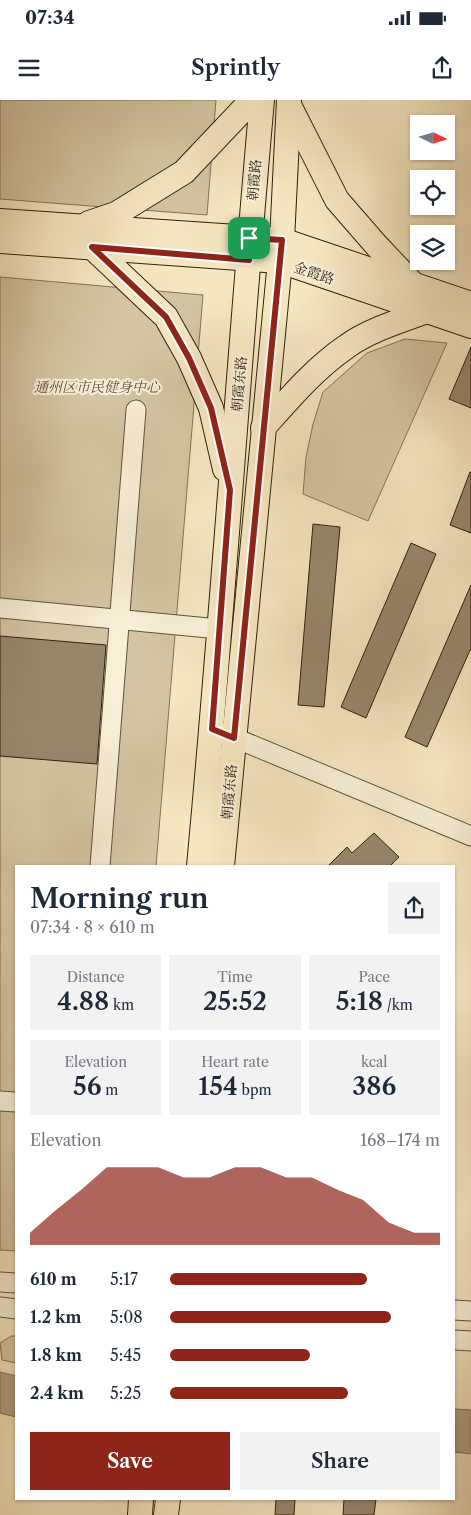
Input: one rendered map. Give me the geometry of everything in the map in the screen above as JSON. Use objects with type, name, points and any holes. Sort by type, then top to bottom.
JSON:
[{"type":"main road","points":[[79,227],[116,214],[184,172],[252,100]]},
{"type":"main road","name":"朝霞路","points":[[249,249],[262,100]]},
{"type":"main road","points":[[281,251],[288,102]]},
{"type":"main road","points":[[288,102],[337,200],[414,285]]},
{"type":"main road","name":"金霞路","points":[[0,221],[79,227],[249,249]]},
{"type":"main road","name":"金霞路","points":[[0,241],[92,247],[281,251],[414,285],[471,304]]},
{"type":"main road","points":[[92,247],[166,317],[189,358],[211,408],[230,490]]},
{"type":"main road","name":"朝霞东路","points":[[199,865],[212,729],[249,249]]},
{"type":"main road","name":"金霞路","points":[[281,251],[427,311],[471,326]]},
{"type":"main road","name":"朝霞东路","points":[[222,865],[281,251]]},
{"type":"main road","points":[[263,428],[303,383],[346,346],[388,325],[427,311]]},
{"type":"main road","points":[[140,1515],[141,1500]]},
{"type":"main road","points":[[166,1515],[168,1500]]},
{"type":"street","points":[[100,865],[136,410]]},
{"type":"street","points":[[0,608],[219,629]]},
{"type":"street","points":[[212,729],[471,836]]},
{"type":"street","points":[[0,1101],[15,1102]]},
{"type":"street","points":[[0,1282],[15,1283]]},
{"type":"street","points":[[0,1308],[15,1309]]},
{"type":"street","points":[[455,1310],[471,1311]]},
{"type":"street","points":[[455,1340],[471,1341]]},
{"type":"green space","points":[[0,100],[216,100],[207,215],[0,199]]},
{"type":"green space","name":"通州区市民健身中心","points":[[0,277],[203,295],[156,865],[15,865],[15,1251],[0,1250]]},
{"type":"green space","points":[[405,339],[447,343],[368,521],[303,494],[306,457],[313,424],[323,392],[367,353]]},
{"type":"green space","points":[[11,1336],[15,1336],[15,1363],[2,1360],[0,1343]]},
{"type":"shaded area","points":[[0,1372],[15,1376],[15,1417],[0,1413]]},
{"type":"shaded area","points":[[455,1409],[471,1410],[471,1454],[455,1452]]},
{"type":"building","points":[[471,347],[471,408],[449,399]]},
{"type":"building","points":[[471,472],[471,533],[450,525]]},
{"type":"building","points":[[313,524],[340,527],[324,707],[298,705]]},
{"type":"building","points":[[411,543],[436,554],[366,718],[341,707]]},
{"type":"building","points":[[471,585],[471,648],[427,747],[405,737]]},
{"type":"building","points":[[0,636],[106,645],[97,764],[0,756]]},
{"type":"building","points":[[374,833],[399,857],[391,865],[329,865],[347,847],[352,853]]},
{"type":"building","points":[[276,1500],[295,1500],[294,1515],[275,1515]]},
{"type":"building","points":[[344,1500],[376,1500],[374,1515],[343,1515]]},
{"type":"route","points":[[249,238],[282,240],[234,738],[212,729],[230,490],[211,408],[189,358],[166,317],[127,278],[92,247],[249,260],[249,238]]}]
